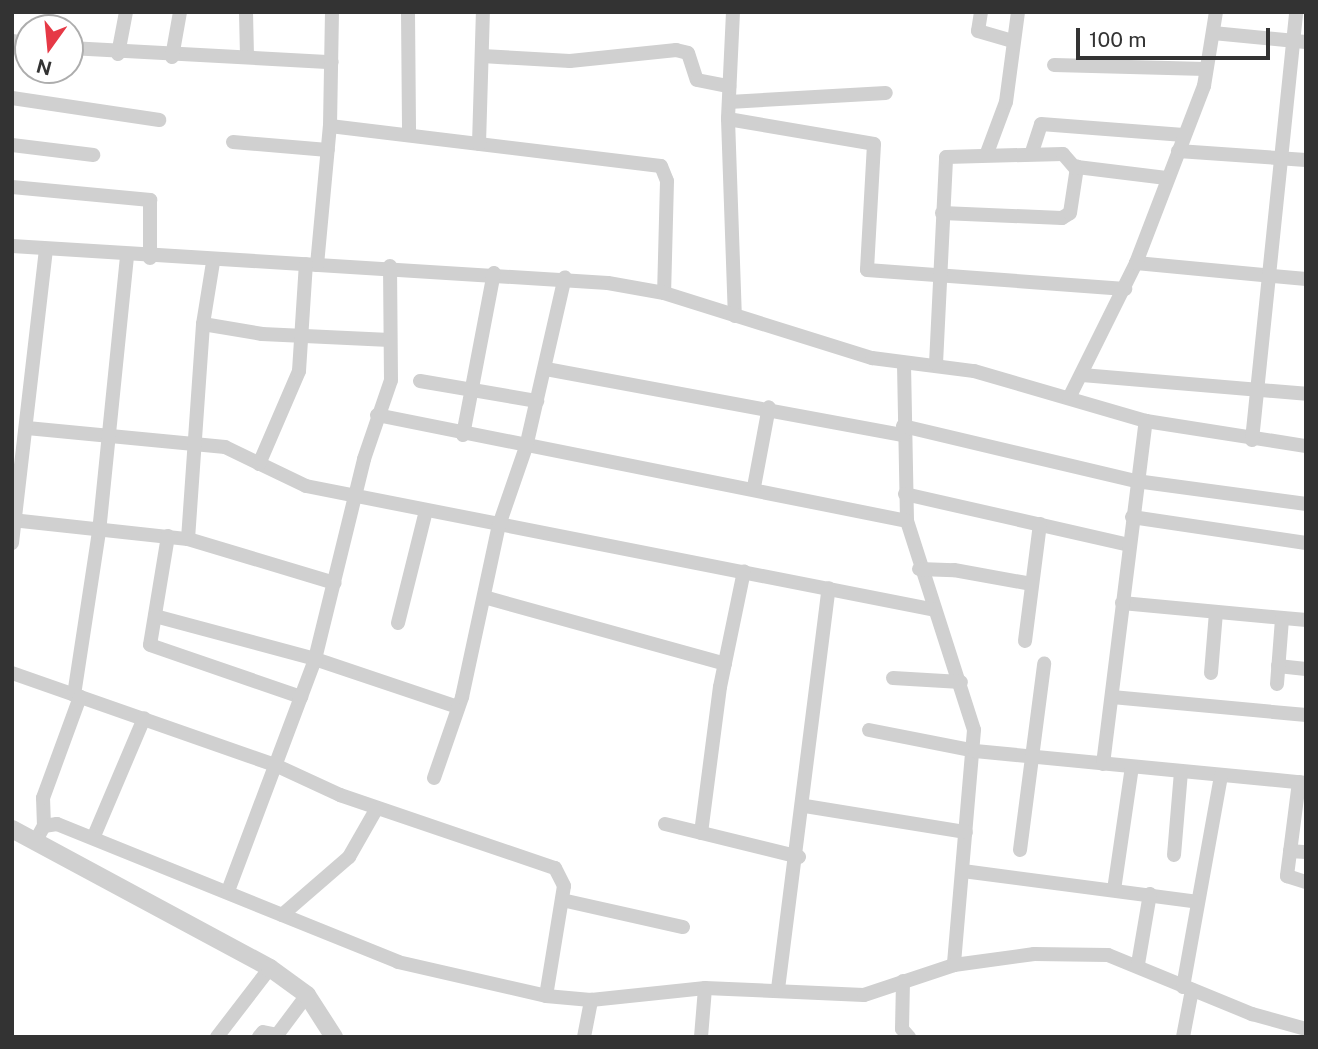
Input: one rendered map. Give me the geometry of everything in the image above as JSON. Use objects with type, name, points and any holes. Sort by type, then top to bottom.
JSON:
[{"type":"street","points":[[118,54],[126,12]]},
{"type":"street","points":[[172,57],[180,12]]},
{"type":"street","points":[[246,12],[247,57]]},
{"type":"street","points":[[259,464],[299,371],[328,150],[332,12]]},
{"type":"street","points":[[408,12],[409,135]]},
{"type":"street","points":[[479,144],[483,12]]},
{"type":"street","points":[[733,12],[728,118],[735,316]]},
{"type":"street","points":[[981,12],[978,31],[1012,41]]},
{"type":"street","points":[[987,153],[1006,102],[1012,41],[1018,12]]},
{"type":"street","points":[[1069,398],[1083,375],[1136,263],[1206,69],[1216,12]]},
{"type":"street","points":[[1252,440],[1284,159],[1301,42],[1296,12]]},
{"type":"street","points":[[1213,33],[1301,42]]},
{"type":"street","points":[[84,50],[172,57],[247,57],[332,62]]},
{"type":"street","points":[[482,57],[570,61],[676,50],[688,53],[697,79],[729,86]]},
{"type":"street","points":[[1054,65],[1206,69]]},
{"type":"street","points":[[729,102],[887,93]]},
{"type":"street","points":[[12,97],[159,120]]},
{"type":"street","points":[[728,118],[871,141],[865,267],[939,279],[1125,289]]},
{"type":"street","points":[[1032,152],[1041,124],[1184,135]]},
{"type":"street","points":[[330,126],[661,166],[667,181],[664,293]]},
{"type":"street","points":[[233,142],[328,150]]},
{"type":"street","points":[[12,145],[93,155]]},
{"type":"street","points":[[1178,151],[1306,160]]},
{"type":"street","points":[[936,364],[942,213],[946,157],[987,153],[1063,153],[1075,169],[1070,213],[1062,218],[942,213]]},
{"type":"street","points":[[1075,169],[1166,177]]},
{"type":"street","points":[[12,187],[150,200],[150,258]]},
{"type":"street","points":[[12,246],[46,251],[213,262],[390,266],[565,277],[664,293],[904,364],[936,364],[1146,421],[1252,440],[1306,446]]},
{"type":"street","points":[[12,543],[46,251]]},
{"type":"street","points":[[35,842],[44,826],[43,798],[77,696],[99,532],[127,257]]},
{"type":"street","points":[[188,540],[203,324],[213,262]]},
{"type":"street","points":[[1136,263],[1306,279]]},
{"type":"street","points":[[228,891],[315,659],[377,415],[391,380],[390,266]]},
{"type":"street","points":[[463,435],[494,273]]},
{"type":"street","points":[[434,778],[458,708],[499,524],[526,447],[565,277]]},
{"type":"street","points":[[203,324],[303,335],[390,340]]},
{"type":"street","points":[[904,364],[906,521],[919,569],[961,682],[975,751],[954,965]]},
{"type":"street","points":[[546,369],[903,430],[1136,481],[1306,504]]},
{"type":"street","points":[[1083,375],[1257,392],[1306,394]]},
{"type":"street","points":[[420,381],[537,401]]},
{"type":"street","points":[[754,487],[769,407]]},
{"type":"street","points":[[377,415],[463,435],[754,487],[906,521]]},
{"type":"street","points":[[1104,764],[1136,481],[1146,421]]},
{"type":"street","points":[[27,428],[194,442],[233,449],[297,483],[426,511],[744,570],[935,610]]},
{"type":"street","points":[[905,494],[1129,545]]},
{"type":"street","points":[[398,623],[426,511]]},
{"type":"street","points":[[1132,517],[1306,543]]},
{"type":"street","points":[[14,520],[99,532],[168,536],[335,583]]},
{"type":"street","points":[[1025,641],[1040,524]]},
{"type":"street","points":[[168,536],[155,616],[153,648],[301,697]]},
{"type":"street","points":[[919,569],[970,572],[1031,584]]},
{"type":"street","points":[[701,833],[725,664],[744,570]]},
{"type":"street","points":[[778,989],[799,857],[829,588]]},
{"type":"street","points":[[484,597],[725,664]]},
{"type":"street","points":[[1122,603],[1306,620]]},
{"type":"street","points":[[1211,673],[1216,612]]},
{"type":"street","points":[[155,616],[315,659],[458,708]]},
{"type":"street","points":[[1277,684],[1282,619]]},
{"type":"street","points":[[1020,850],[1034,758],[1044,664]]},
{"type":"street","points":[[1278,666],[1306,669]]},
{"type":"street","points":[[12,673],[275,765],[377,808],[555,868],[563,877],[562,900],[546,996]]},
{"type":"street","points":[[893,678],[961,682]]},
{"type":"street","points":[[1112,697],[1306,715]]},
{"type":"street","points":[[94,836],[144,718]]},
{"type":"street","points":[[869,730],[975,751],[1302,782],[1288,878],[1306,882]]},
{"type":"street","points":[[1114,890],[1132,767]]},
{"type":"street","points":[[1174,855],[1181,772]]},
{"type":"street","points":[[1183,1037],[1198,902],[1221,775]]},
{"type":"street","points":[[805,806],[967,832]]},
{"type":"street","points":[[282,915],[349,858],[377,808]]},
{"type":"street","points":[[44,826],[53,822],[94,836],[398,962],[546,996],[591,1000],[705,988],[778,989],[864,995],[954,965],[1034,954],[1108,955],[1138,964],[1187,989],[1282,1030],[1306,1029]]},
{"type":"street","points":[[665,824],[799,857]]},
{"type":"street","points":[[12,829],[270,968],[307,995],[334,1037]]},
{"type":"street","points":[[1290,850],[1306,852]]},
{"type":"street","points":[[962,872],[1198,902]]},
{"type":"street","points":[[1138,964],[1150,894]]},
{"type":"street","points":[[562,900],[682,927]]},
{"type":"street","points":[[217,1037],[270,968]]},
{"type":"street","points":[[903,981],[902,1029],[909,1037]]},
{"type":"street","points":[[701,1037],[705,988]]},
{"type":"street","points":[[259,1037],[263,1032],[277,1034],[307,995]]},
{"type":"street","points":[[584,1037],[591,1000]]}]
